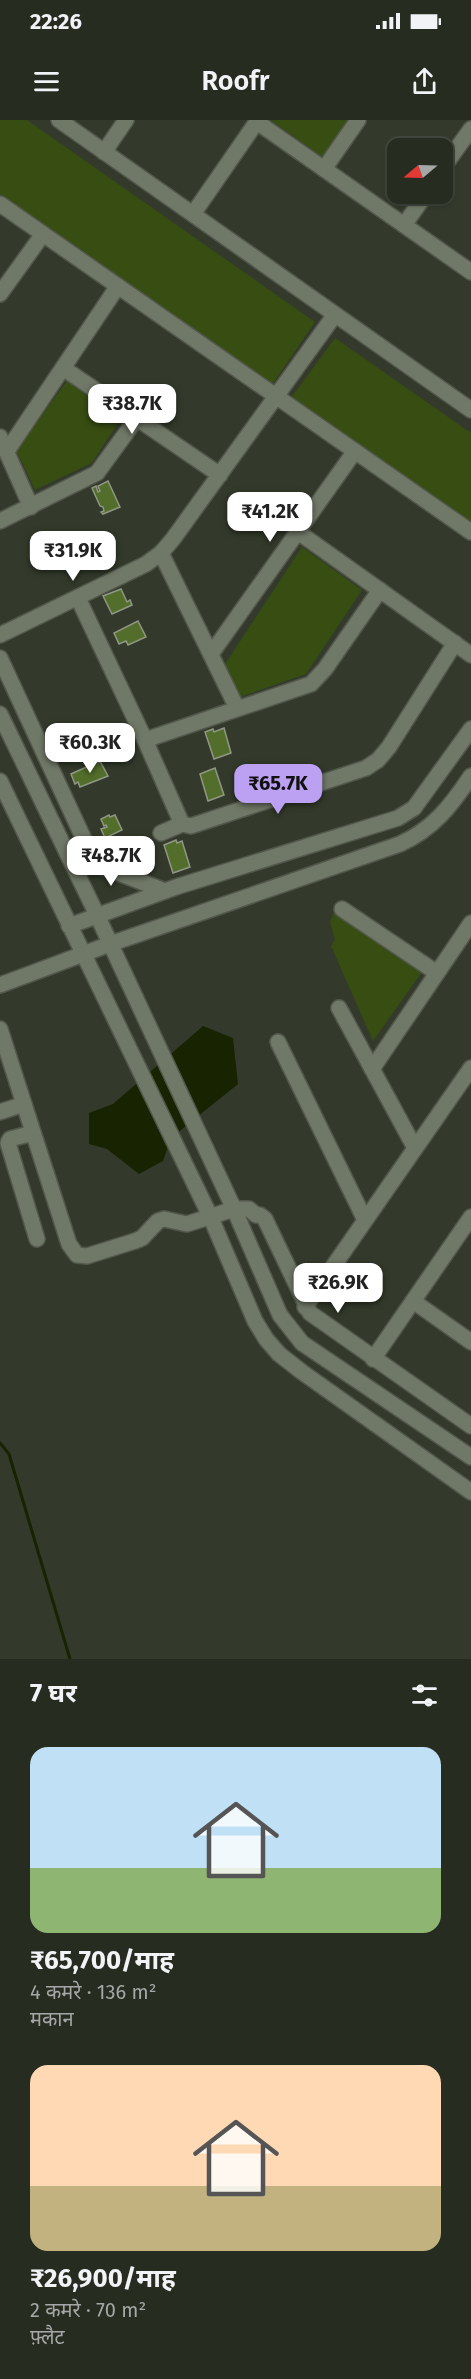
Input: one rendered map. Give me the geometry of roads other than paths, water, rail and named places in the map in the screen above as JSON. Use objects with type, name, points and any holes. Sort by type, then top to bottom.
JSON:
[{"type":"street","points":[[59,120],[334,316],[471,410]]},
{"type":"street","points":[[104,152],[126,120]]},
{"type":"street","points":[[324,169],[358,120]]},
{"type":"street","points":[[193,214],[258,121],[471,272]]},
{"type":"street","points":[[453,154],[471,129]]},
{"type":"street","points":[[0,204],[471,531]]},
{"type":"street","points":[[404,225],[419,204]]},
{"type":"street","points":[[0,294],[43,234]]},
{"type":"street","points":[[31,507],[4,444],[63,368],[118,286]]},
{"type":"street","points":[[0,635],[146,564],[161,553],[334,316]]},
{"type":"street","points":[[63,368],[220,475]]},
{"type":"street","points":[[0,521],[98,473],[137,418]]},
{"type":"street","points":[[211,654],[355,451]]},
{"type":"street","points":[[298,532],[471,655]]},
{"type":"street","points":[[161,553],[237,708]]},
{"type":"street","points":[[145,740],[310,684],[325,669],[380,590]]},
{"type":"street","points":[[78,598],[182,824]]},
{"type":"street","points":[[161,833],[182,824],[191,826],[352,773],[372,764],[389,747],[455,644]]},
{"type":"street","points":[[0,658],[95,863]]},
{"type":"street","points":[[0,714],[234,1209],[280,1315],[302,1343],[471,1457]]},
{"type":"street","points":[[69,926],[165,891],[398,818],[414,808],[471,729]]},
{"type":"street","points":[[14,742],[36,736]]},
{"type":"street","points":[[0,985],[110,944],[409,840],[432,826],[470,778],[448,763]]},
{"type":"street","points":[[0,781],[211,1218],[255,1321],[266,1339],[279,1354],[302,1372],[471,1492]]},
{"type":"street","points":[[67,853],[165,891]]},
{"type":"street","points":[[342,909],[437,973]]},
{"type":"street","points":[[372,1069],[471,923]]},
{"type":"street","points":[[339,1008],[415,1148]]},
{"type":"street","points":[[0,1029],[69,1244],[77,1255],[87,1256],[128,1244],[142,1238],[158,1221],[164,1219],[179,1224],[188,1224],[234,1209],[249,1209],[256,1215],[263,1216],[305,1307],[316,1319],[471,1426]]},
{"type":"street","points":[[278,1042],[365,1220]]},
{"type":"street","points":[[305,1307],[471,1068]]},
{"type":"street","points":[[0,1112],[24,1104]]},
{"type":"street","points":[[33,1133],[10,1139],[8,1143],[37,1239]]},
{"type":"street","points":[[373,1359],[471,1217]]},
{"type":"street","points":[[413,1301],[470,1340]]},
{"type":"waterway","points":[[0,1443],[9,1454],[70,1659]]}]
